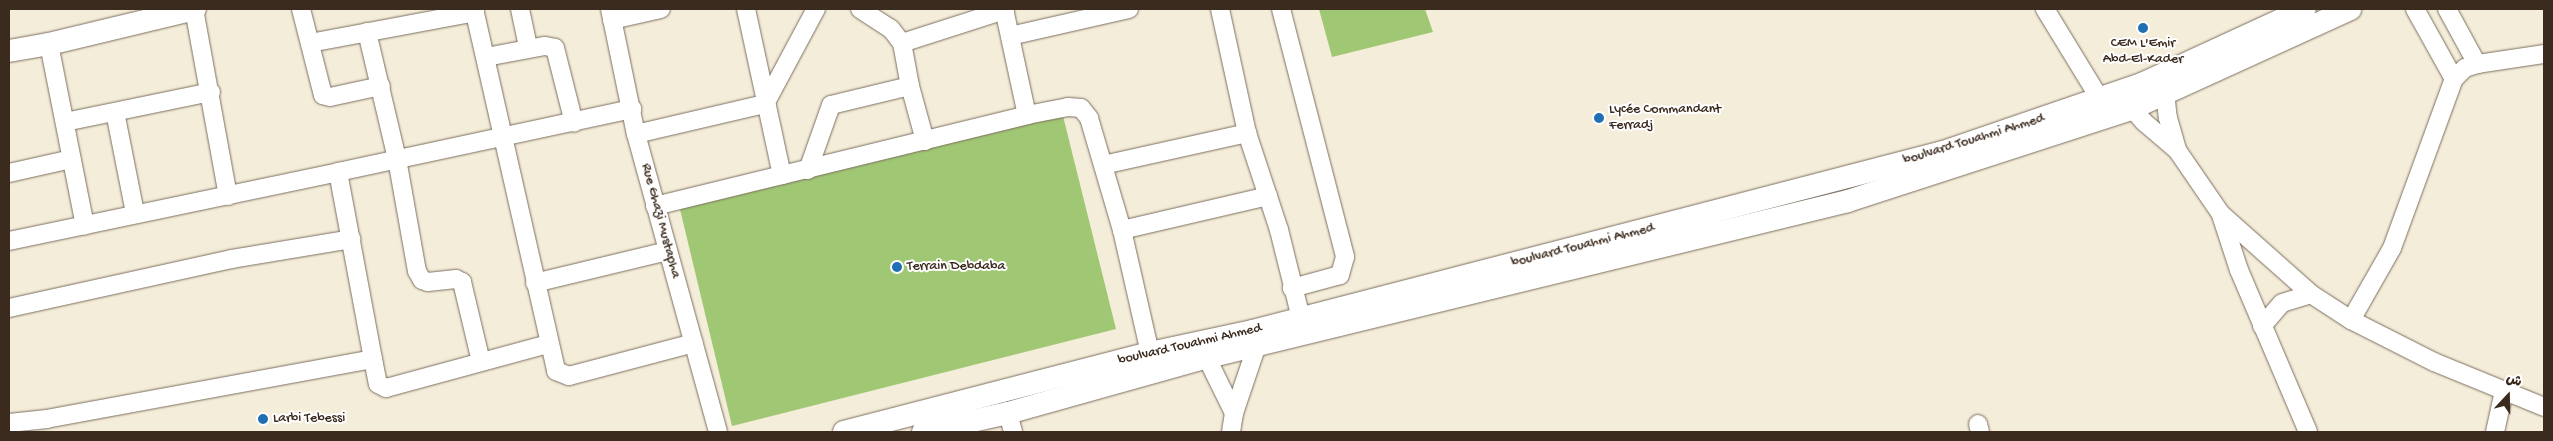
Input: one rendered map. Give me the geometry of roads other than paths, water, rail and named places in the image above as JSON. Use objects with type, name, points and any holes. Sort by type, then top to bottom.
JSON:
[{"type":"main road","points":[[9,51],[49,44],[194,9]]},
{"type":"main road","name":"boulvard Touahmi Ahmed","points":[[2164,85],[2305,9]]},
{"type":"main road","name":"boulvard Touahmi Ahmed","points":[[1819,196],[1943,152],[2164,85],[2350,9]]},
{"type":"main road","name":"boulvard Touahmi Ahmed","points":[[844,432],[1150,353],[1202,350],[1254,340],[1819,196],[1937,174],[2117,100]]},
{"type":"main road","name":"boulvard Touahmi Ahmed","points":[[1254,340],[1301,318],[1712,224]]},
{"type":"main road","name":"boulvard Touahmi Ahmed","points":[[922,432],[1011,423],[1202,350]]},
{"type":"street","points":[[194,9],[211,92],[228,196]]},
{"type":"street","points":[[301,9],[323,95],[330,97],[381,86]]},
{"type":"street","points":[[520,9],[528,48]]},
{"type":"street","points":[[611,14],[661,9]]},
{"type":"street","points":[[746,9],[782,176]]},
{"type":"street","points":[[636,134],[766,104],[816,9]]},
{"type":"street","points":[[860,9],[891,29],[902,43],[910,86],[925,141]]},
{"type":"street","points":[[902,43],[1004,9],[1027,115]]},
{"type":"street","points":[[1010,36],[1129,9]]},
{"type":"street","points":[[1220,9],[1247,133],[1268,196],[1301,318]]},
{"type":"street","points":[[1281,9],[1345,257],[1340,275],[1292,288]]},
{"type":"street","points":[[2045,9],[2117,100],[2177,150],[2221,214],[2311,294],[2351,320],[2434,362],[2544,407]]},
{"type":"street","points":[[2415,9],[2454,79]]},
{"type":"street","points":[[2446,9],[2477,64]]},
{"type":"street","points":[[310,43],[475,10],[534,284],[556,371],[569,376],[694,344]]},
{"type":"street","name":"Rue Ghazi Mustapha","points":[[611,14],[636,134],[718,432]]},
{"type":"street","points":[[367,32],[397,159],[419,277],[428,282],[456,279],[462,282],[481,362]]},
{"type":"street","points":[[49,44],[85,225]]},
{"type":"street","points":[[486,57],[528,48],[545,46],[555,48],[574,123]]},
{"type":"street","points":[[2351,320],[2392,248],[2454,79],[2465,68],[2477,64],[2544,54]]},
{"type":"street","points":[[2164,85],[2168,118],[2177,150]]},
{"type":"street","points":[[808,170],[831,105],[910,86]]},
{"type":"street","points":[[65,122],[211,92]]},
{"type":"street","points":[[655,206],[1027,115],[1081,108],[1089,118],[1122,230],[1150,353]]},
{"type":"street","points":[[9,241],[135,213],[228,196],[502,136],[574,123],[632,109]]},
{"type":"street","points":[[115,112],[135,213]]},
{"type":"street","points":[[1103,165],[1247,133]]},
{"type":"street","points":[[9,173],[72,160]]},
{"type":"street","points":[[338,172],[378,384],[386,388],[548,344]]},
{"type":"street","points":[[1122,230],[1268,196]]},
{"type":"street","points":[[2221,214],[2262,326],[2308,432]]},
{"type":"street","points":[[9,308],[232,259],[351,239]]},
{"type":"street","points":[[534,284],[668,251]]},
{"type":"street","points":[[2262,326],[2282,302],[2311,294]]},
{"type":"street","points":[[1231,432],[1234,413],[1254,340]]},
{"type":"street","points":[[1202,350],[1234,413]]},
{"type":"street","points":[[9,423],[47,419],[373,359]]},
{"type":"street","points":[[2494,432],[2504,392]]},
{"type":"place","name":"CEM L'Emir Abd-El-Kader","points":[[2143,28]]},
{"type":"place","name":"Lycée Commandant Ferradj","points":[[1599,118]]},
{"type":"place","name":"Terrain Debdaba","points":[[897,267]]},
{"type":"place","name":"Larbi Tebessi","points":[[263,419]]}]
